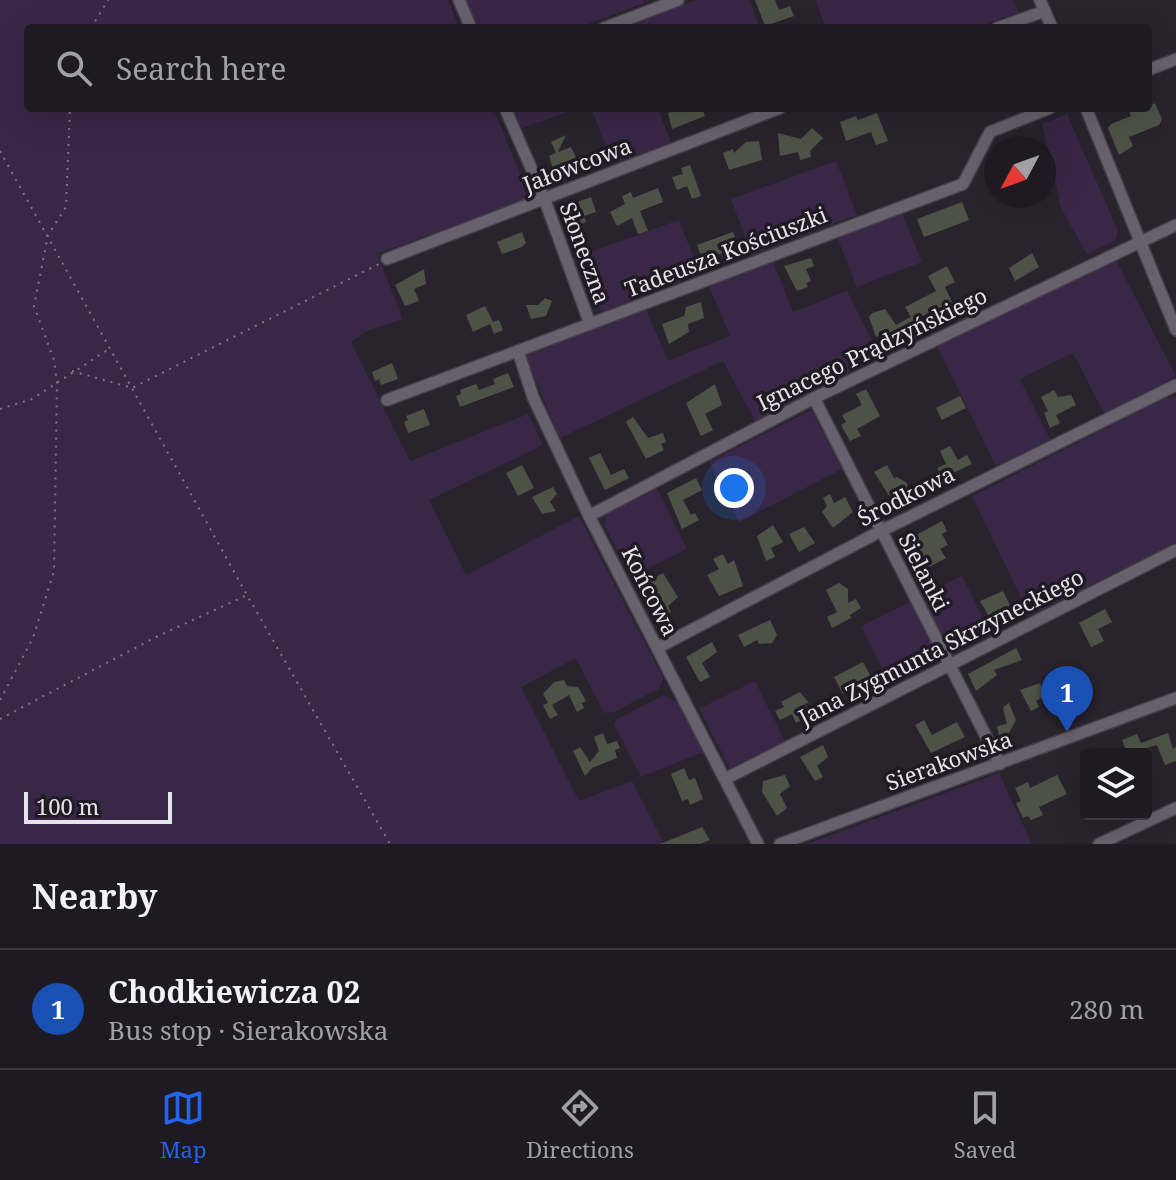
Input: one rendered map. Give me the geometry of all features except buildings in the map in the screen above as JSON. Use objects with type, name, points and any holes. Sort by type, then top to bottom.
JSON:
[{"type":"street","points":[[459,0],[469,24]]},
{"type":"street","points":[[615,24],[678,0]]},
{"type":"street","points":[[1005,24],[1042,5],[1050,24]]},
{"type":"street","points":[[1152,68],[1176,59]]},
{"type":"street","name":"Słoneczna","points":[[507,112],[544,198],[590,324]]},
{"type":"street","name":"Jałowcowa","points":[[387,259],[770,112]]},
{"type":"street","name":"Tadeusza Kościuszki","points":[[387,400],[963,184],[990,132],[1040,112]]},
{"type":"street","points":[[1088,112],[1176,330]]},
{"type":"street","name":"Ignacego Prądzyńskiego","points":[[589,516],[814,398],[1176,225]]},
{"type":"street","name":"Końcowa","points":[[518,351],[533,397],[589,516],[758,844]]},
{"type":"street","name":"Środkowa","points":[[657,648],[881,531],[1176,385]]},
{"type":"street","name":"Sielanki","points":[[814,398],[1000,764]]},
{"type":"street","name":"Jana Zygmunta Skrzyneckiego","points":[[725,779],[1176,550]]},
{"type":"street","name":"Sierakowska","points":[[780,844],[1176,698]]},
{"type":"street","points":[[1099,844],[1176,808]]},
{"type":"path","points":[[93,24],[108,0]]},
{"type":"path","points":[[0,700],[33,638],[54,571],[57,383],[54,360],[34,306],[48,235],[66,207],[70,112]]},
{"type":"path","points":[[0,151],[247,595],[390,844]]},
{"type":"path","points":[[72,371],[132,388],[387,259]]},
{"type":"path","points":[[0,409],[32,399],[110,348]]},
{"type":"path","points":[[0,719],[156,637],[247,595]]},
{"type":"shaded area","points":[[0,0],[448,0],[457,24],[24,24],[24,112],[495,112],[530,198],[377,254],[403,319],[367,331],[351,342],[410,461],[528,414],[543,445],[429,500],[466,575],[579,516],[663,678],[660,688],[614,712],[604,713],[576,658],[521,687],[579,801],[632,781],[664,844],[0,844]]},
{"type":"shaded area","points":[[466,0],[643,0],[644,3],[588,24],[476,24]]},
{"type":"shaded area","points":[[696,0],[749,0],[758,24],[632,24]]},
{"type":"shaded area","points":[[816,0],[1013,0],[1018,12],[986,24],[825,24]]},
{"type":"shaded area","points":[[515,112],[568,112],[522,128]]},
{"type":"shaded area","points":[[593,112],[659,112],[671,143],[613,164]]},
{"type":"shaded area","points":[[1067,114],[1118,231],[1115,241],[1087,254],[1061,208],[1056,186],[1056,136],[1045,136],[1042,124]]},
{"type":"shaded area","points":[[836,161],[857,215],[752,255],[731,199]]},
{"type":"shaded area","points":[[902,213],[922,262],[857,287],[837,237]]},
{"type":"shaded area","points":[[679,220],[700,274],[604,311],[593,307],[574,258]]},
{"type":"shaded area","points":[[1115,258],[1175,374],[1173,378],[1104,413],[1073,353],[1020,379],[1050,439],[996,466],[937,346]]},
{"type":"shaded area","points":[[773,261],[793,312],[847,291],[880,357],[755,421],[723,361],[560,438],[525,355],[646,309],[668,361],[730,336],[709,286]]},
{"type":"shaded area","points":[[1165,398],[1176,398],[1176,542],[1030,616],[972,496]]},
{"type":"shaded area","points":[[811,410],[842,469],[739,522],[709,462]]},
{"type":"shaded area","points":[[657,489],[687,549],[631,577],[604,524],[607,514]]},
{"type":"shaded area","points":[[962,576],[991,635],[952,655],[922,596]]},
{"type":"shaded area","points":[[911,602],[941,660],[891,686],[861,626]]},
{"type":"shaded area","points":[[755,681],[785,741],[730,768],[699,709]]},
{"type":"shaded area","points":[[664,695],[680,705],[704,752],[641,777],[614,725],[617,719]]},
{"type":"shaded area","points":[[999,773],[1032,844],[807,844]]},
{"type":"place","name":"Chodkiewicza 02","points":[[1067,732]]}]
